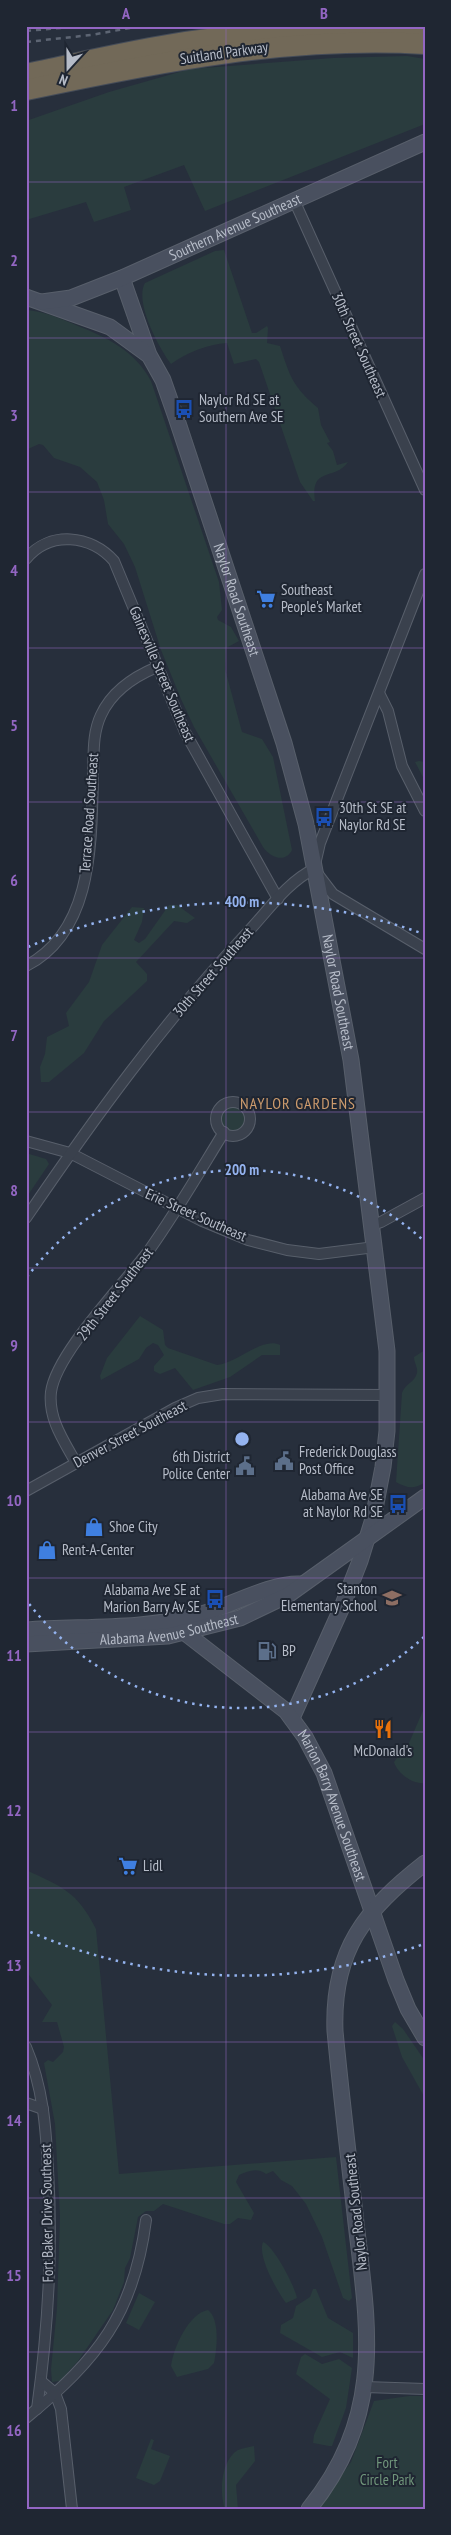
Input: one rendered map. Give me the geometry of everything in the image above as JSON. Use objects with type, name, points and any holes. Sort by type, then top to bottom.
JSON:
[{"type":"highway","name":"Suitland Parkway","points":[[26,74],[138,51],[234,35],[325,28],[425,28]]},
{"type":"highway","name":"Suitland Parkway","points":[[26,90],[148,64],[243,50],[334,43],[425,44]]},
{"type":"main road","name":"Southern Avenue Southeast","points":[[42,302],[71,298],[122,278],[425,142]]},
{"type":"main road","name":"Naylor Road Southeast","points":[[122,278],[149,355],[163,380],[176,417],[284,743],[306,824],[346,1026],[375,1247],[387,1351],[388,1395],[383,1467],[368,1538],[342,1607],[292,1718]]},
{"type":"main road","points":[[26,296],[110,327],[149,355]]},
{"type":"main road","name":"Alabama Avenue Southeast","points":[[26,1644],[168,1636],[240,1618],[269,1606],[288,1595],[300,1584],[425,1497]]},
{"type":"main road","name":"Alabama Avenue Southeast","points":[[26,1630],[175,1619],[218,1609],[281,1585],[300,1584]]},
{"type":"main road","name":"Marion Barry Avenue Southeast","points":[[175,1619],[184,1632],[277,1703],[292,1718],[324,1773],[402,1994],[425,2038]]},
{"type":"main road","name":"Naylor Road Southeast","points":[[310,2509],[342,2456],[357,2420],[365,2387],[368,2350],[367,2319],[335,2015],[337,1989],[354,1938],[372,1910],[385,1896],[425,1863]]},
{"type":"street","name":"30th Street Southeast","points":[[294,200],[425,490]]},
{"type":"street","name":"Gainesville Street Southeast","points":[[26,559],[36,549],[57,540],[86,541],[108,554],[122,574],[157,667],[187,736],[278,900]]},
{"type":"street","points":[[425,574],[320,843],[314,869],[333,894],[425,949]]},
{"type":"street","name":"Terrace Road Southeast","points":[[26,966],[43,955],[58,941],[70,925],[81,897],[92,806],[95,736],[101,715],[112,697],[122,687],[141,674],[157,667]]},
{"type":"street","points":[[378,693],[388,710],[399,757],[407,779],[425,810]]},
{"type":"street","name":"30th Street Southeast","points":[[26,1218],[70,1153],[153,1042],[220,962],[302,875],[314,869]]},
{"type":"street","name":"29th Street Southeast","points":[[76,1463],[52,1415],[51,1400],[55,1380],[67,1356],[143,1259],[224,1132]]},
{"type":"street","name":"Erie Street Southeast","points":[[26,1141],[70,1153],[176,1208],[248,1240],[287,1250],[319,1254],[375,1247]]},
{"type":"street","points":[[372,1225],[425,1198]]},
{"type":"street","name":"Denver Street Southeast","points":[[26,1491],[175,1408],[203,1397],[223,1394],[388,1395]]},
{"type":"street","name":"Fort Baker Drive Southeast","points":[[26,2047],[37,2078],[43,2109],[49,2182],[50,2250],[41,2380],[37,2409]]},
{"type":"street","points":[[26,2103],[43,2109]]},
{"type":"street","points":[[26,2418],[86,2363],[120,2311],[137,2269],[146,2220]]},
{"type":"street","points":[[41,2380],[55,2393],[61,2409],[72,2509]]},
{"type":"street","points":[[365,2387],[425,2389]]},
{"type":"green space","points":[[407,56],[425,59],[425,124],[205,211],[184,165],[124,187],[131,210],[94,222],[86,202],[26,220],[26,121],[109,92],[190,69],[333,58]]},
{"type":"green space","points":[[224,250],[252,333],[256,333],[267,326],[267,343],[280,346],[293,381],[318,408],[321,425],[330,442],[327,443],[333,451],[337,465],[348,462],[343,468],[320,478],[314,490],[315,501],[313,501],[300,482],[259,362],[256,359],[234,364],[227,343],[212,345],[198,350],[183,356],[171,364],[149,325],[142,291],[145,283],[215,251]]},
{"type":"green space","points":[[26,310],[59,318],[110,341],[137,361],[151,381],[219,582],[222,610],[217,617],[218,620],[231,627],[239,641],[226,648],[225,669],[242,732],[262,739],[273,757],[292,850],[286,857],[278,858],[273,856],[263,847],[194,727],[161,650],[135,567],[124,544],[108,524],[104,500],[97,482],[80,467],[54,458],[43,445],[39,444],[26,450]]},
{"type":"green space","points":[[415,762],[425,762],[425,781]]},
{"type":"green space","points":[[169,905],[177,905],[195,918],[187,923],[174,921],[136,962],[147,974],[147,981],[104,1021],[84,1053],[49,1082],[41,1082],[40,1067],[45,1054],[47,1037],[69,1026],[66,1013],[89,982],[102,945],[132,907],[144,908],[142,922],[134,940],[139,943],[145,939]]},
{"type":"green space","points":[[233,1106],[242,1110],[246,1119],[242,1128],[233,1132],[224,1128],[220,1119],[224,1110]]},
{"type":"green space","points":[[26,1153],[46,1159],[49,1164],[26,1198]]},
{"type":"green space","points":[[140,1316],[163,1330],[165,1345],[168,1348],[217,1365],[266,1344],[280,1345],[280,1355],[262,1355],[230,1377],[193,1390],[175,1368],[160,1374],[154,1371],[154,1366],[164,1355],[158,1345],[153,1343],[146,1348],[139,1359],[101,1380],[100,1376],[107,1358]]},
{"type":"green space","points":[[425,1350],[425,1482],[411,1487],[396,1482],[402,1393],[417,1373],[414,1357]]},
{"type":"green space","points":[[425,1706],[425,1783],[420,1783],[406,1777],[398,1770],[394,1762],[409,1743]]},
{"type":"green space","points":[[26,1870],[59,1886],[75,1898],[96,1929],[119,2174],[336,2157],[352,2298],[349,2301],[343,2298],[322,2237],[306,2204],[292,2186],[281,2180],[273,2171],[266,2174],[256,2170],[249,2171],[239,2175],[236,2182],[254,2213],[251,2220],[238,2218],[230,2224],[224,2224],[163,2204],[154,2211],[146,2211],[138,2217],[130,2258],[125,2268],[124,2282],[113,2310],[78,2361],[60,2381],[52,2382],[51,2369],[57,2308],[60,2216],[55,2124],[44,2063],[48,2060],[53,2062],[63,2052],[64,2047],[57,2022],[42,2022],[52,2005],[26,1971]]},
{"type":"green space","points":[[395,2022],[403,2029],[425,2061],[425,2098],[402,2057],[392,2026]]},
{"type":"green space","points":[[263,2242],[268,2245],[278,2259],[297,2298],[286,2303],[278,2290],[265,2264],[262,2248]]},
{"type":"green space","points":[[313,2289],[316,2289],[328,2318],[353,2333],[353,2358],[340,2352],[322,2357],[280,2333],[281,2325],[293,2318],[296,2306],[310,2297]]},
{"type":"green space","points":[[139,2293],[155,2302],[139,2330],[126,2323]]},
{"type":"green space","points":[[208,2310],[212,2314],[216,2327],[217,2342],[214,2363],[208,2369],[177,2377],[171,2366],[175,2350],[183,2332],[194,2317]]},
{"type":"green space","points":[[305,2354],[322,2364],[339,2359],[352,2368],[346,2408],[332,2446],[313,2443],[314,2435],[330,2399],[296,2374],[301,2357]]},
{"type":"green space","name":"Fort Circle Park","points":[[409,2396],[425,2396],[425,2509],[317,2509],[351,2462],[374,2401]]},
{"type":"green space","points":[[151,2439],[154,2440],[151,2449],[170,2456],[160,2481],[154,2485],[136,2478]]},
{"type":"green space","points":[[254,2446],[255,2461],[236,2485],[238,2509],[225,2509],[222,2485],[228,2461],[238,2450]]},
{"type":"railway","points":[[26,31],[82,26]]},
{"type":"railway","points":[[26,42],[91,35],[141,26]]},
{"type":"place","name":"Naylor Rd SE at Southern Ave SE","points":[[184,409]]},
{"type":"place","name":"Southeast People's Market","points":[[266,599]]},
{"type":"place","name":"30th St SE at Naylor Rd SE","points":[[324,817]]},
{"type":"place","name":"Frederick Douglass Post Office","points":[[284,1461]]},
{"type":"place","name":"6th District Police Center","points":[[245,1466]]},
{"type":"place","name":"Alabama Ave SE at Naylor Rd SE","points":[[398,1504]]},
{"type":"place","name":"Shoe City","points":[[94,1527]]},
{"type":"place","name":"Rent-A-Center","points":[[47,1550]]},
{"type":"place","name":"Stanton Elementary School","points":[[392,1598]]},
{"type":"place","name":"Alabama Ave SE at Marion Barry Av SE","points":[[215,1599]]},
{"type":"place","name":"BP","points":[[267,1651]]},
{"type":"place","name":"McDonald's","points":[[383,1729]]},
{"type":"place","name":"Lidl","points":[[128,1866]]},
{"type":"district","name":"NAYLOR GARDENS","points":[[298,1103]]}]
